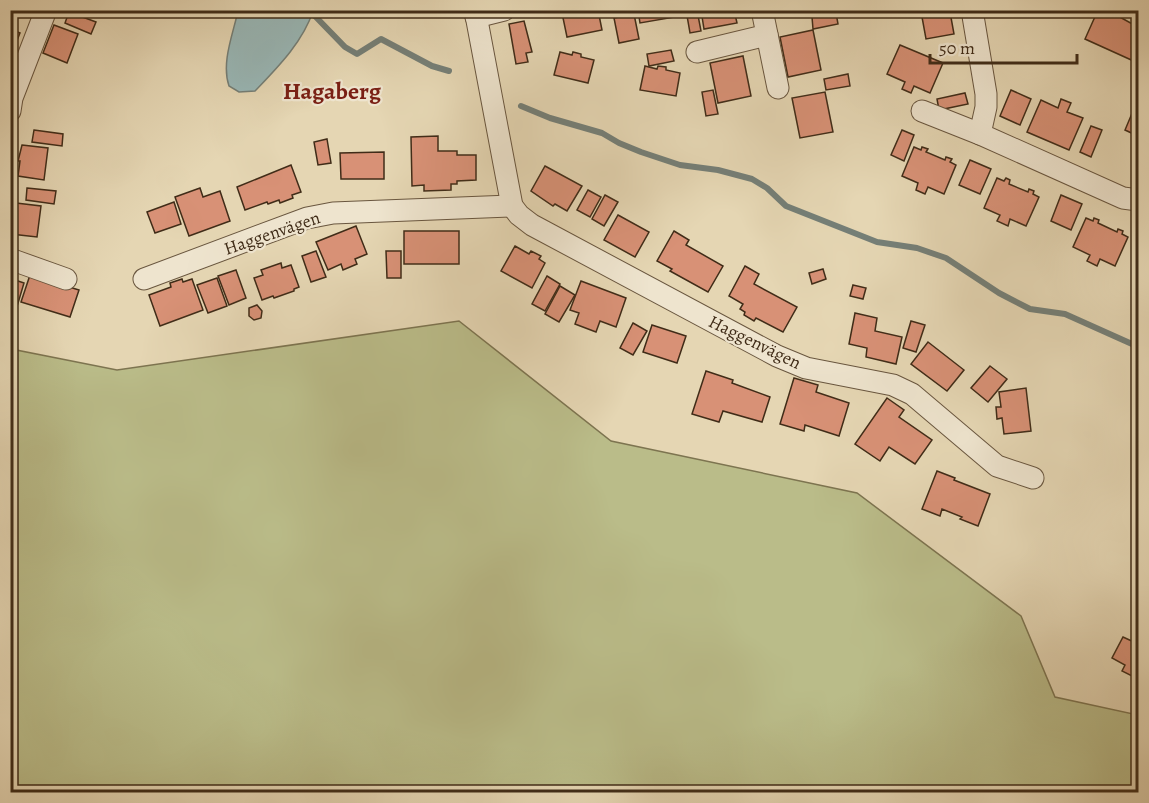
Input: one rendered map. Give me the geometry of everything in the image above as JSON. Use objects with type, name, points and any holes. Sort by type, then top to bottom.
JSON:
[{"type":"street","points":[[10,111],[12,98],[46,10]]},
{"type":"street","points":[[504,10],[475,14],[512,206]]},
{"type":"street","points":[[762,10],[778,88]]},
{"type":"street","points":[[972,10],[986,94],[986,107],[980,134]]},
{"type":"street","points":[[696,52],[767,35]]},
{"type":"street","points":[[922,111],[980,134],[1123,198],[1138,201]]},
{"type":"street","name":"Haggenvägen","points":[[144,279],[307,218],[333,213],[512,206],[532,225],[777,356],[806,368],[893,385],[912,393],[997,465],[1033,478]]},
{"type":"street","points":[[10,259],[66,279]]},
{"type":"green space","points":[[459,321],[611,441],[857,493],[1021,616],[1055,697],[1138,715],[1138,792],[11,792],[11,349],[117,370]]},
{"type":"water","points":[[238,11],[313,11],[296,44],[255,91],[239,92],[229,86],[227,77],[227,58]]},
{"type":"building","points":[[574,10],[598,10],[602,30],[567,37],[562,13]]},
{"type":"building","points":[[638,10],[674,10],[675,17],[640,23]]},
{"type":"building","points":[[686,10],[697,10],[701,31],[690,33]]},
{"type":"building","points":[[701,10],[734,10],[737,23],[704,29]]},
{"type":"building","points":[[775,10],[799,10],[776,15]]},
{"type":"building","points":[[1098,10],[1109,14],[1109,11],[1136,26],[1138,24],[1138,63],[1085,39]]},
{"type":"building","points":[[69,12],[96,22],[91,34],[65,23]]},
{"type":"building","points":[[950,12],[954,34],[926,39],[922,17]]},
{"type":"building","points":[[836,13],[838,24],[813,29],[812,17]]},
{"type":"building","points":[[634,14],[639,39],[619,43],[614,18]]},
{"type":"building","points":[[524,21],[532,52],[526,53],[528,62],[516,64],[509,24]]},
{"type":"building","points":[[54,25],[78,34],[67,63],[43,53]]},
{"type":"building","points":[[10,29],[20,33],[10,58]]},
{"type":"building","points":[[813,30],[821,70],[788,77],[780,37]]},
{"type":"building","points":[[900,45],[943,63],[930,93],[914,86],[911,93],[902,89],[905,82],[887,74]]},
{"type":"building","points":[[671,50],[674,61],[649,66],[647,54]]},
{"type":"building","points":[[560,52],[572,55],[573,52],[581,54],[581,57],[594,60],[588,83],[554,75]]},
{"type":"building","points":[[743,56],[751,96],[718,103],[710,63]]},
{"type":"building","points":[[645,66],[657,69],[658,66],[666,67],[666,70],[680,73],[676,96],[640,90]]},
{"type":"building","points":[[848,74],[850,86],[826,90],[824,79]]},
{"type":"building","points":[[713,90],[718,114],[706,116],[702,92]]},
{"type":"building","points":[[1011,90],[1031,99],[1020,125],[1000,116]]},
{"type":"building","points":[[825,92],[833,132],[800,138],[792,98]]},
{"type":"building","points":[[965,93],[968,104],[939,110],[937,99]]},
{"type":"building","points":[[1061,99],[1071,103],[1067,112],[1083,118],[1069,150],[1027,132],[1041,100],[1058,108]]},
{"type":"building","points":[[1138,99],[1138,136],[1125,130]]},
{"type":"building","points":[[1091,126],[1102,130],[1091,157],[1080,152]]},
{"type":"building","points":[[34,130],[63,134],[62,146],[32,142]]},
{"type":"building","points":[[902,130],[914,135],[904,161],[891,155]]},
{"type":"building","points":[[438,136],[438,151],[457,151],[457,155],[476,155],[476,180],[457,181],[457,184],[451,184],[451,190],[424,191],[424,185],[412,186],[411,137]]},
{"type":"building","points":[[327,139],[331,163],[318,165],[314,142]]},
{"type":"building","points":[[22,145],[48,148],[44,180],[18,176],[20,161],[18,161]]},
{"type":"building","points":[[914,147],[921,150],[922,147],[928,149],[926,152],[945,160],[946,157],[952,159],[950,162],[956,165],[944,194],[928,187],[925,194],[916,190],[918,183],[902,176]]},
{"type":"building","points":[[384,152],[384,179],[341,179],[340,153]]},
{"type":"building","points":[[970,160],[991,169],[980,194],[959,185]]},
{"type":"building","points":[[291,165],[301,192],[280,203],[279,200],[268,204],[267,202],[245,210],[237,187]]},
{"type":"building","points":[[545,166],[582,186],[567,211],[555,204],[553,206],[531,191]]},
{"type":"building","points":[[997,178],[1004,181],[1006,178],[1010,180],[1009,184],[1028,192],[1029,189],[1034,191],[1033,194],[1039,197],[1026,226],[1010,219],[1008,226],[997,221],[1000,215],[984,208]]},
{"type":"building","points":[[27,188],[56,191],[54,204],[26,200]]},
{"type":"building","points":[[200,188],[203,197],[220,191],[230,221],[189,236],[175,197]]},
{"type":"building","points":[[588,190],[601,197],[590,217],[577,210]]},
{"type":"building","points":[[605,195],[618,202],[604,226],[592,219]]},
{"type":"building","points":[[1061,195],[1082,204],[1071,230],[1051,221]]},
{"type":"building","points":[[174,202],[181,224],[155,233],[147,212]]},
{"type":"building","points":[[16,203],[41,206],[37,237],[11,234]]},
{"type":"building","points":[[618,215],[649,232],[635,257],[604,240]]},
{"type":"building","points":[[1086,218],[1093,221],[1094,218],[1099,220],[1098,223],[1117,232],[1118,229],[1123,231],[1122,234],[1128,237],[1115,266],[1100,259],[1097,266],[1087,261],[1090,255],[1073,247]]},
{"type":"building","points":[[356,226],[367,254],[355,259],[357,264],[343,270],[341,264],[328,270],[316,242]]},
{"type":"building","points":[[404,231],[459,231],[459,264],[404,264]]},
{"type":"building","points":[[674,231],[689,240],[686,245],[723,266],[708,292],[657,261]]},
{"type":"building","points":[[1138,232],[1138,247],[1133,234]]},
{"type":"building","points":[[515,246],[529,254],[531,251],[541,256],[539,259],[545,263],[532,288],[501,271]]},
{"type":"building","points":[[316,251],[326,277],[311,282],[302,256]]},
{"type":"building","points":[[386,251],[401,251],[401,278],[387,278]]},
{"type":"building","points":[[281,263],[282,268],[291,265],[299,287],[294,291],[262,300],[254,278],[263,275],[261,270]]},
{"type":"building","points":[[745,266],[759,274],[754,284],[797,307],[783,332],[756,318],[754,321],[744,315],[745,312],[740,309],[743,304],[729,296]]},
{"type":"building","points":[[823,269],[826,279],[812,284],[809,273]]},
{"type":"building","points":[[236,270],[246,298],[229,305],[218,276]]},
{"type":"building","points":[[30,275],[79,290],[70,317],[21,302]]},
{"type":"building","points":[[547,276],[560,284],[545,311],[532,304]]},
{"type":"building","points":[[217,278],[227,306],[208,313],[197,285]]},
{"type":"building","points":[[12,279],[24,283],[16,310],[10,309]]},
{"type":"building","points":[[182,279],[183,282],[192,279],[203,310],[160,326],[149,295],[171,287],[170,283]]},
{"type":"building","points":[[581,281],[626,298],[616,327],[600,321],[596,332],[575,324],[579,313],[570,310]]},
{"type":"building","points":[[853,285],[866,288],[863,299],[850,296]]},
{"type":"building","points":[[560,286],[575,295],[559,322],[545,314]]},
{"type":"building","points":[[257,305],[262,311],[261,318],[254,320],[249,316],[249,308]]},
{"type":"building","points":[[855,313],[877,318],[875,331],[902,337],[896,364],[866,357],[867,348],[849,344]]},
{"type":"building","points":[[911,321],[925,325],[916,352],[903,348]]},
{"type":"building","points":[[633,323],[647,331],[633,355],[620,348]]},
{"type":"building","points":[[652,325],[686,336],[677,363],[643,352]]},
{"type":"building","points":[[928,342],[964,370],[947,391],[911,364]]},
{"type":"building","points":[[990,366],[1007,379],[988,402],[971,388]]},
{"type":"building","points":[[706,371],[733,380],[732,383],[770,397],[762,422],[723,411],[719,422],[692,414]]},
{"type":"building","points":[[794,378],[818,385],[816,392],[849,403],[839,436],[805,425],[804,431],[780,424]]},
{"type":"building","points":[[1026,388],[1031,431],[1004,434],[1002,418],[997,419],[996,407],[1001,407],[999,392]]},
{"type":"building","points":[[887,398],[904,410],[899,417],[932,440],[915,464],[889,447],[880,461],[855,444]]},
{"type":"building","points":[[937,471],[990,494],[978,526],[942,509],[940,516],[922,509]]},
{"type":"building","points":[[1123,637],[1136,643],[1138,639],[1136,678],[1122,671],[1125,665],[1112,658]]},
{"type":"waterway","points":[[312,13],[345,47],[357,54],[381,39],[432,66],[449,71]]},
{"type":"waterway","points":[[521,106],[550,118],[602,133],[619,143],[680,165],[718,170],[752,179],[767,188],[786,206],[877,242],[917,248],[946,258],[999,293],[1030,309],[1065,314],[1132,344],[1138,342]]},
{"type":"district","name":"Hagaberg","points":[[332,91]]}]
